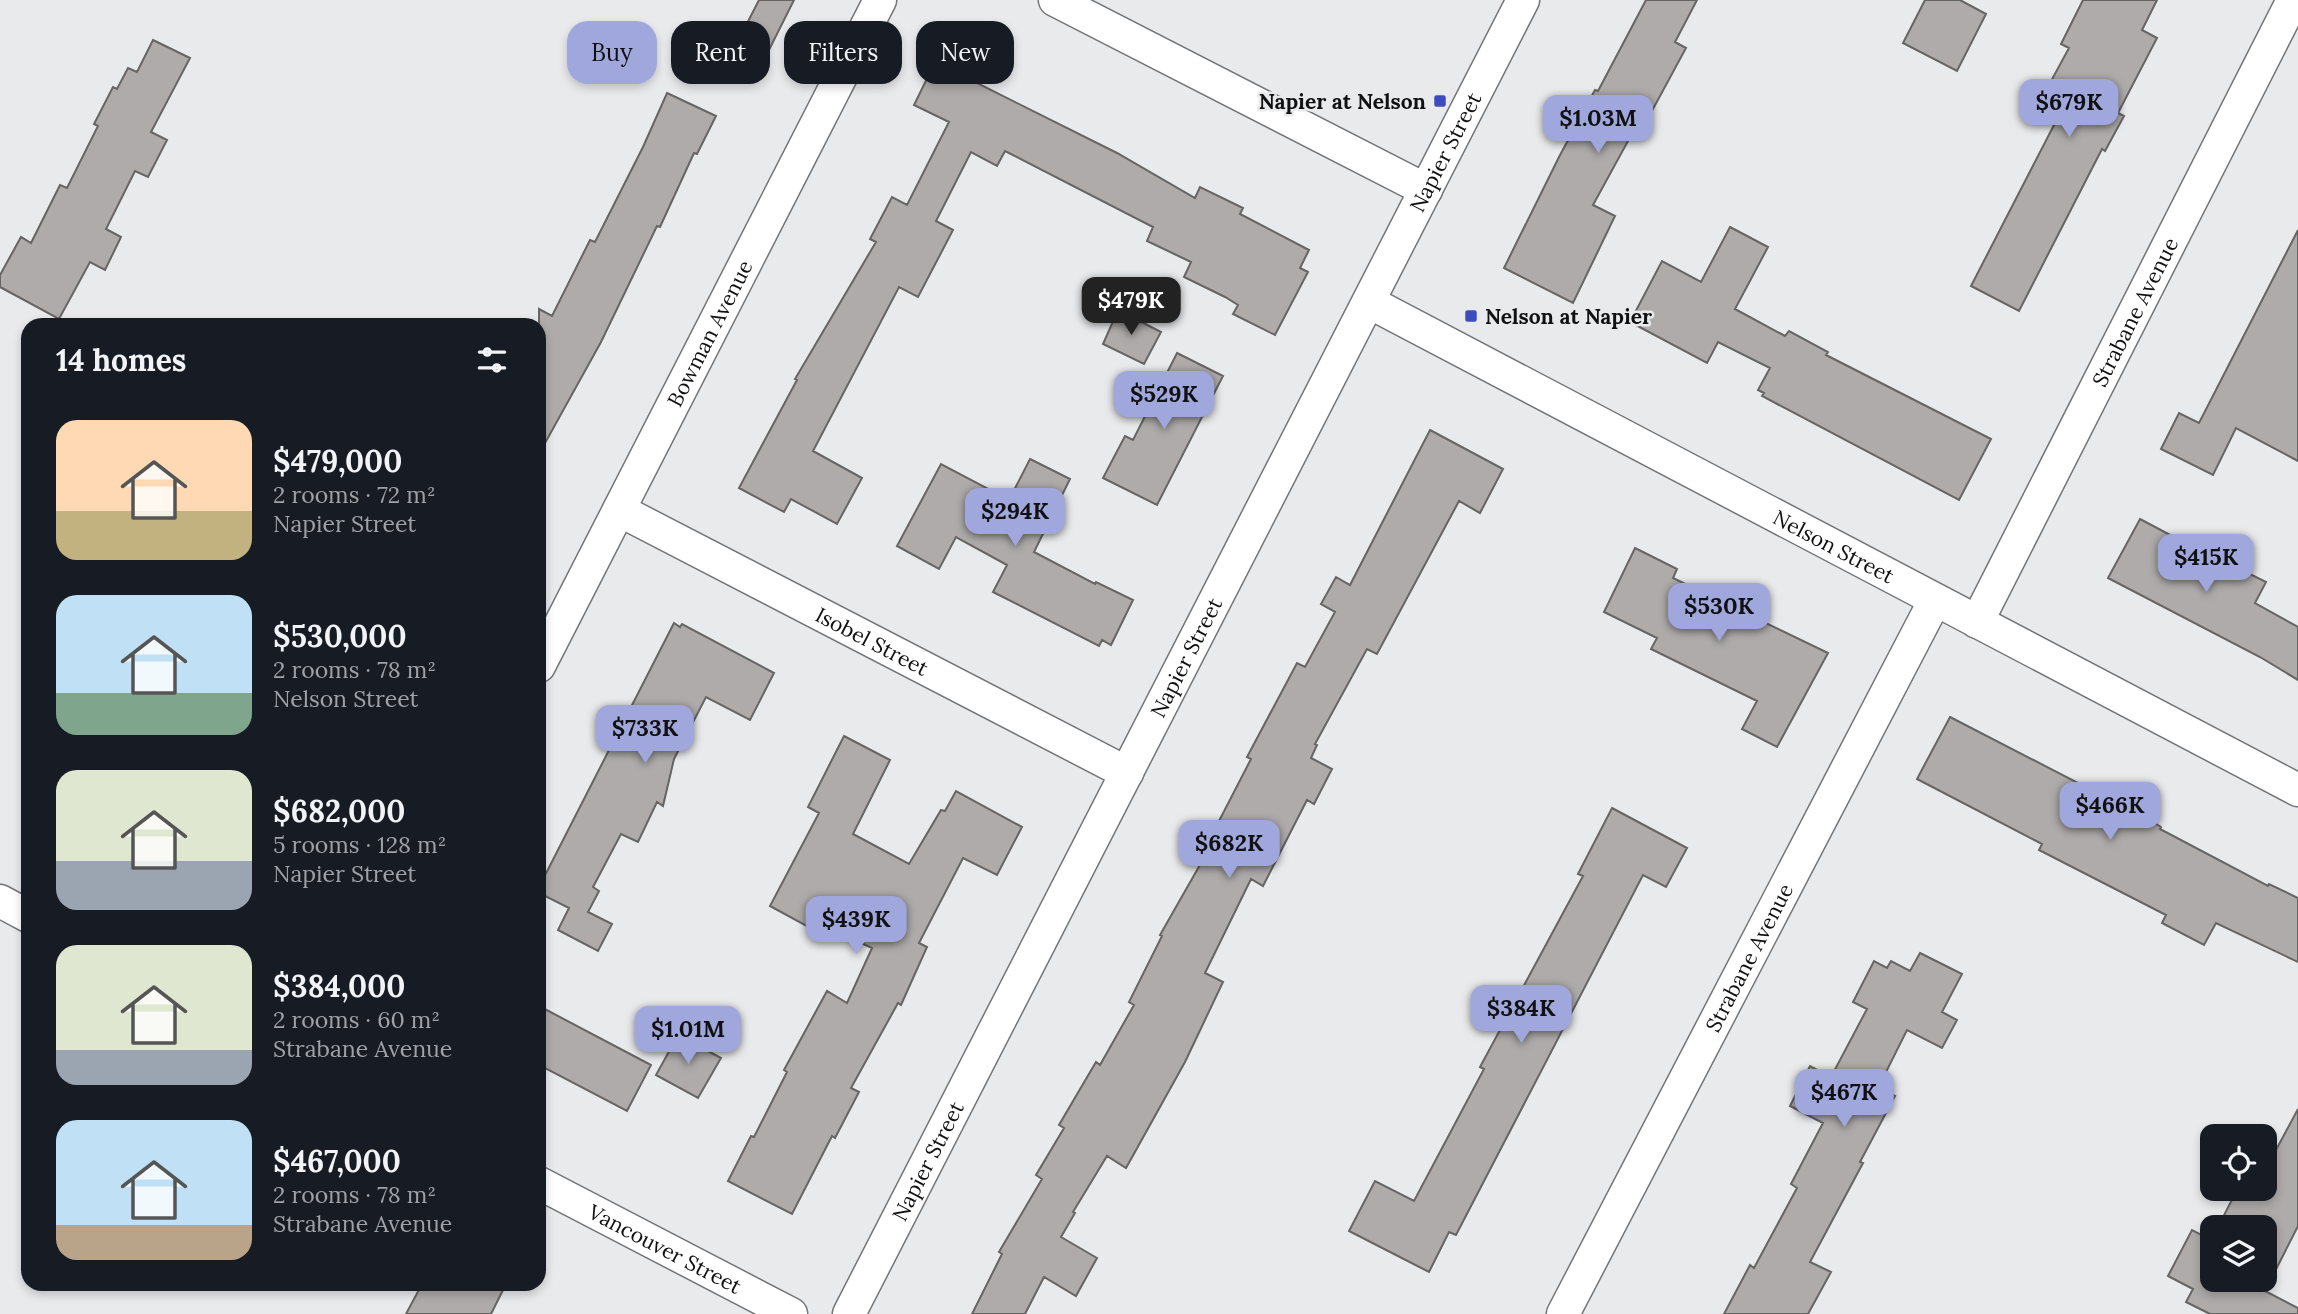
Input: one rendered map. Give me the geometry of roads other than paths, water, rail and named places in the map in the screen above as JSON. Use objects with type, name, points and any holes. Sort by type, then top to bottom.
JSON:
[{"type":"street","name":"Bowman Avenue","points":[[546,652],[880,0]]},
{"type":"street","points":[[1055,0],[1426,190]]},
{"type":"street","name":"Napier Street","points":[[849,1314],[1523,0]]},
{"type":"street","name":"Strabane Avenue","points":[[1977,622],[2293,0]]},
{"type":"street","name":"Nelson Street","points":[[1369,302],[2298,790]]},
{"type":"street","name":"Isobel Street","points":[[619,510],[1127,773]]},
{"type":"street","name":"Strabane Avenue","points":[[1563,1314],[1935,600]]},
{"type":"street","points":[[0,901],[21,912]]},
{"type":"street","name":"Vancouver Street","points":[[546,1187],[791,1314]]},
{"type":"place","name":"Napier at Nelson","points":[[1440,101]]},
{"type":"place","name":"Nelson at Napier","points":[[1471,316]]}]
